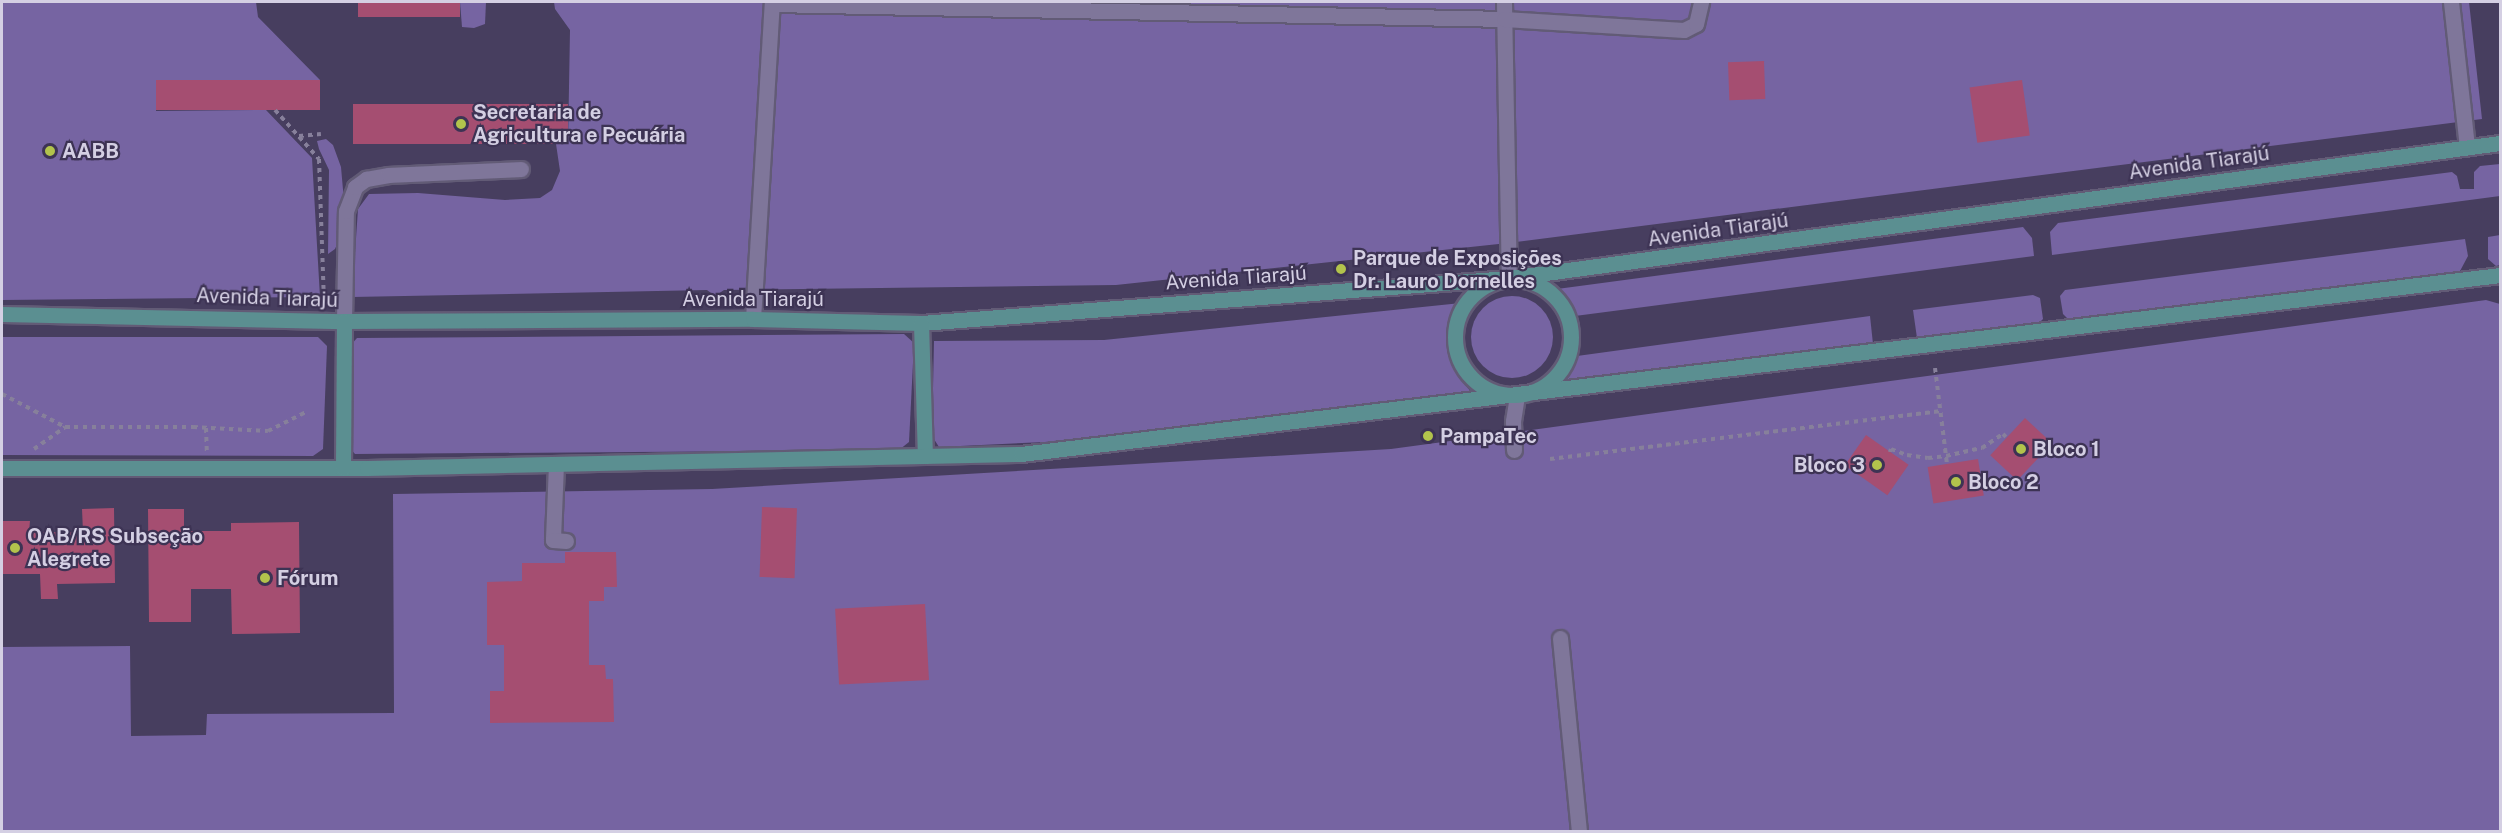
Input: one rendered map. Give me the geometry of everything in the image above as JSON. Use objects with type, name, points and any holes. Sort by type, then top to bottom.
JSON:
[{"type":"main road","name":"Avenida Tiarajú","points":[[2,314],[344,321],[753,319],[921,323],[1509,278],[1635,263],[2500,143]]},
{"type":"main road","points":[[2,468],[343,468],[1021,454],[2496,277]]},
{"type":"main road","points":[[1509,278],[1528,280],[1545,287],[1559,300],[1569,317],[1572,336],[1568,357],[1556,376],[1539,390],[1517,395],[1499,394],[1482,387],[1468,375],[1459,359],[1455,341],[1456,323],[1464,306],[1475,292],[1491,283],[1509,278]]},
{"type":"main road","points":[[343,468],[344,321]]},
{"type":"main road","points":[[921,323],[925,456]]},
{"type":"street","points":[[1504,2],[1509,278]]},
{"type":"street","points":[[753,319],[772,3],[1150,6],[1504,20],[1683,30],[1696,24],[1701,2]]},
{"type":"street","points":[[2451,2],[2467,147]]},
{"type":"street","points":[[344,321],[346,211],[355,187],[366,179],[389,175],[521,169]]},
{"type":"street","points":[[1514,450],[1513,421],[1517,395]]},
{"type":"street","points":[[556,464],[553,540],[566,541]]},
{"type":"street","points":[[1560,638],[1579,831]]},
{"type":"path","points":[[275,110],[319,159],[324,309]]},
{"type":"path","points":[[298,136],[321,134]]},
{"type":"path","points":[[1935,368],[1947,464]]},
{"type":"path","points":[[2,394],[65,427],[268,431],[306,412]]},
{"type":"path","points":[[1550,459],[1941,411]]},
{"type":"path","points":[[26,455],[65,427]]},
{"type":"path","points":[[206,428],[208,455]]},
{"type":"path","points":[[1890,452],[1892,449],[1907,455],[1928,458],[1946,456],[1982,448],[2002,434],[2006,437]]},
{"type":"shaded area","points":[[2,2],[256,2],[258,17],[320,80],[156,81],[156,111],[266,110],[312,158],[320,297],[2,300]]},
{"type":"shaded area","points":[[460,2],[486,2],[485,24],[474,28],[462,27]]},
{"type":"shaded area","points":[[554,2],[2469,2],[2482,119],[1508,243],[1116,285],[724,290],[715,296],[707,290],[352,297],[358,209],[369,194],[418,193],[505,200],[540,198],[552,190],[560,171],[556,144],[568,143],[570,30],[555,9]]},
{"type":"shaded area","points":[[326,139],[333,145],[341,167],[345,226],[335,249],[328,254],[329,170],[317,141]]},
{"type":"shaded area","points":[[2500,164],[2500,196],[2052,255],[2050,232],[2058,223],[2452,172],[2457,176],[2460,189],[2474,189],[2474,172],[2480,166]]},
{"type":"shaded area","points":[[2023,227],[2032,238],[2034,256],[1575,316],[1557,289]]},
{"type":"shaded area","points":[[2500,235],[2500,265],[2496,266],[2488,259],[2488,237]]},
{"type":"shaded area","points":[[2465,239],[2468,256],[2460,271],[2068,319],[2063,314],[2060,296],[2065,290]]},
{"type":"shaded area","points":[[2033,295],[2040,298],[2043,319],[2039,323],[1917,338],[1913,310]]},
{"type":"shaded area","points":[[1512,296],[1528,299],[1541,308],[1550,321],[1553,337],[1550,353],[1541,366],[1528,375],[1512,378],[1496,375],[1483,366],[1474,353],[1471,337],[1474,321],[1483,308],[1496,299]]},
{"type":"shaded area","points":[[2486,300],[2500,304],[2500,831],[2,831],[2,647],[130,646],[131,736],[206,735],[207,714],[394,713],[393,494],[712,489],[1391,449]]},
{"type":"shaded area","points":[[1461,303],[1452,323],[1447,343],[1451,362],[1459,378],[1473,394],[1045,442],[939,447],[932,436],[934,341],[1104,340]]},
{"type":"shaded area","points":[[1870,316],[1873,344],[1560,382],[1577,356]]},
{"type":"shaded area","points":[[904,334],[914,343],[909,442],[899,450],[355,454],[349,447],[350,346],[357,338]]},
{"type":"shaded area","points":[[2,337],[318,337],[327,346],[323,449],[313,456],[2,455]]},
{"type":"building","points":[[358,2],[460,2],[460,17],[358,17]]},
{"type":"building","points":[[1764,61],[1765,99],[1729,100],[1728,62]]},
{"type":"building","points":[[156,80],[320,80],[320,110],[156,110]]},
{"type":"building","points":[[2022,80],[2030,135],[1977,143],[1970,87]]},
{"type":"building","name":"Secretaria de Agricultura e Pecuária","points":[[353,104],[568,104],[568,144],[353,144]]},
{"type":"building","name":"Bloco 1","points":[[2025,418],[2052,443],[2017,481],[1990,455]]},
{"type":"building","name":"Bloco 3","points":[[1866,435],[1909,465],[1887,495],[1845,465]]},
{"type":"building","name":"Bloco 2","points":[[1978,459],[1984,496],[1933,504],[1928,467]]},
{"type":"building","points":[[762,507],[797,508],[795,578],[760,577]]},
{"type":"building","points":[[114,508],[115,583],[57,584],[58,599],[41,599],[40,574],[2,574],[2,521],[30,521],[29,532],[83,532],[82,509]]},
{"type":"building","points":[[148,509],[184,509],[184,531],[231,531],[231,523],[299,522],[300,633],[232,634],[231,589],[191,589],[191,622],[149,622]]},
{"type":"building","points":[[565,552],[616,552],[617,587],[604,587],[604,601],[589,601],[589,665],[605,665],[606,679],[613,679],[614,722],[490,723],[490,691],[504,691],[504,645],[487,645],[487,582],[522,581],[522,563],[565,563]]},
{"type":"building","points":[[925,604],[929,680],[839,685],[835,609]]},
{"type":"place","name":"Secretaria de Agricultura e Pecuária","points":[[461,124]]},
{"type":"place","name":"AABB","points":[[50,151]]},
{"type":"place","name":"Parque de Exposições Dr. Lauro Dornelles","points":[[1341,269]]},
{"type":"place","name":"PampaTec","points":[[1428,436]]},
{"type":"place","name":"Bloco 1","points":[[2021,449]]},
{"type":"place","name":"Bloco 3","points":[[1877,465]]},
{"type":"place","name":"Bloco 2","points":[[1956,482]]},
{"type":"place","name":"OAB/RS Subseção Alegrete","points":[[15,548]]},
{"type":"place","name":"Fórum","points":[[265,578]]}]
